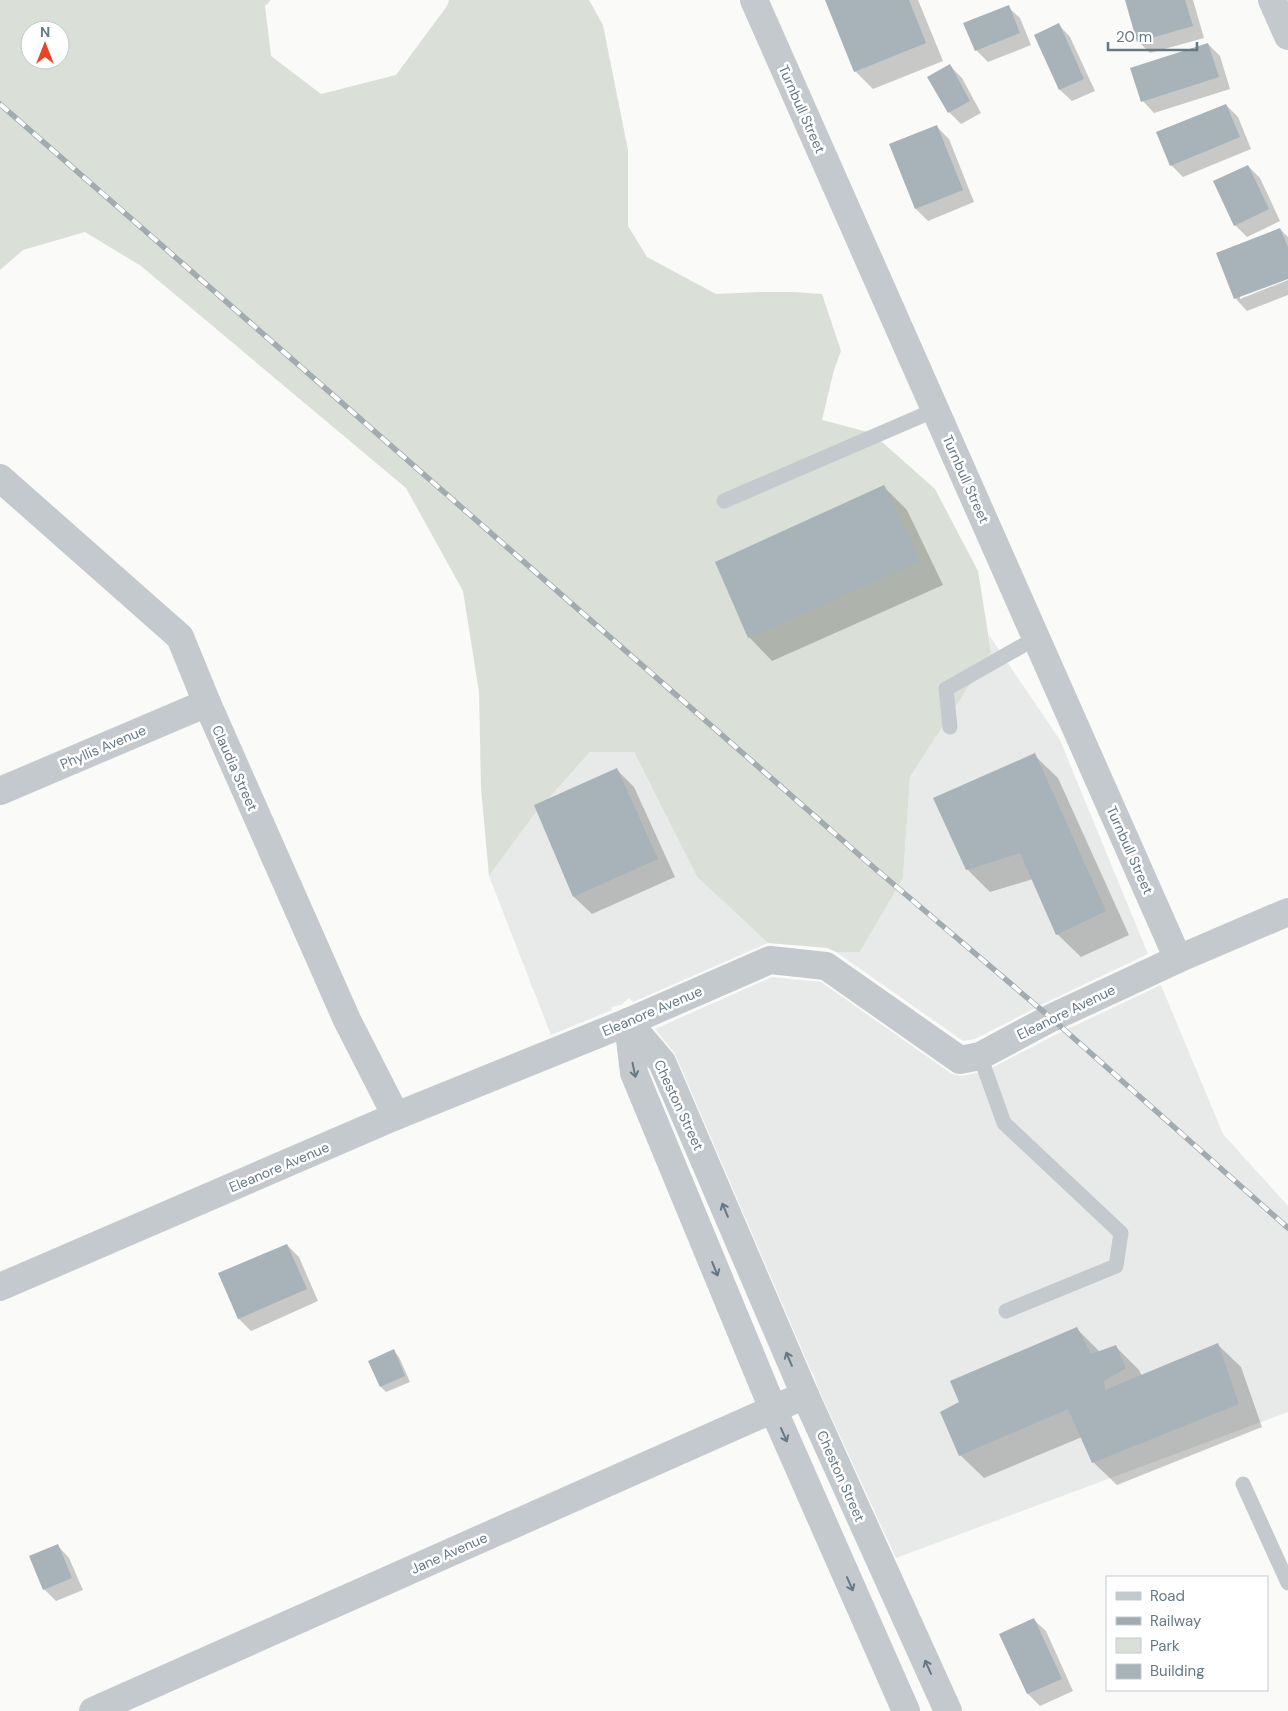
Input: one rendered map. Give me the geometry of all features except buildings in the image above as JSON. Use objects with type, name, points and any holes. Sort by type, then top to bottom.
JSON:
[{"type":"street","name":"Turnbull Street","points":[[754,0],[1178,959]]},
{"type":"street","points":[[1272,0],[1288,36]]},
{"type":"street","name":"Claudia Street","points":[[0,478],[180,637],[206,703],[347,1020],[396,1116]]},
{"type":"street","name":"Phyllis Avenue","points":[[0,791],[206,703]]},
{"type":"street","name":"Eleanore Avenue","points":[[0,1288],[396,1116],[628,1022],[770,960],[826,966],[960,1060],[980,1056],[1051,1018],[1178,959],[1288,912]]},
{"type":"street","name":"Cheston Street","points":[[628,1022],[662,1062],[805,1395],[948,1711]]},
{"type":"street","name":"Cheston Street","points":[[628,1022],[634,1073],[773,1409],[906,1711]]},
{"type":"street","name":"Jane Avenue","points":[[94,1711],[805,1395]]},
{"type":"lane","points":[[724,501],[935,410]]},
{"type":"lane","points":[[950,728],[946,689],[1036,638]]},
{"type":"lane","points":[[980,1056],[1004,1123],[1121,1233],[1116,1266],[1006,1310]]},
{"type":"lane","points":[[1243,1484],[1288,1583]]},
{"type":"shaded area","points":[[989,635],[1060,740],[1148,954],[975,1039],[963,1041],[836,952],[860,952],[903,878],[910,777],[991,652]]},
{"type":"shaded area","points":[[590,752],[634,752],[697,877],[768,943],[633,1002],[629,998],[621,1005],[612,1007],[612,1010],[551,1035],[489,876],[534,815]]},
{"type":"shaded area","points":[[772,977],[821,982],[952,1074],[962,1076],[986,1071],[1057,1034],[1161,985],[1223,1134],[1288,1206],[1288,1412],[896,1558],[818,1388],[675,1054],[655,1029]]},
{"type":"green space","points":[[0,0],[271,0],[265,6],[271,56],[321,94],[396,75],[447,6],[449,0],[589,0],[603,25],[628,150],[628,226],[647,257],[716,294],[793,292],[822,294],[841,351],[834,370],[822,420],[872,433],[935,489],[978,571],[991,652],[910,777],[903,878],[860,952],[836,952],[827,948],[768,943],[697,877],[634,752],[590,752],[534,815],[489,876],[481,788],[479,692],[463,591],[406,488],[141,266],[85,232],[23,250],[0,270]]},
{"type":"railway","points":[[0,104],[865,860],[1051,1018],[1288,1228]]}]
